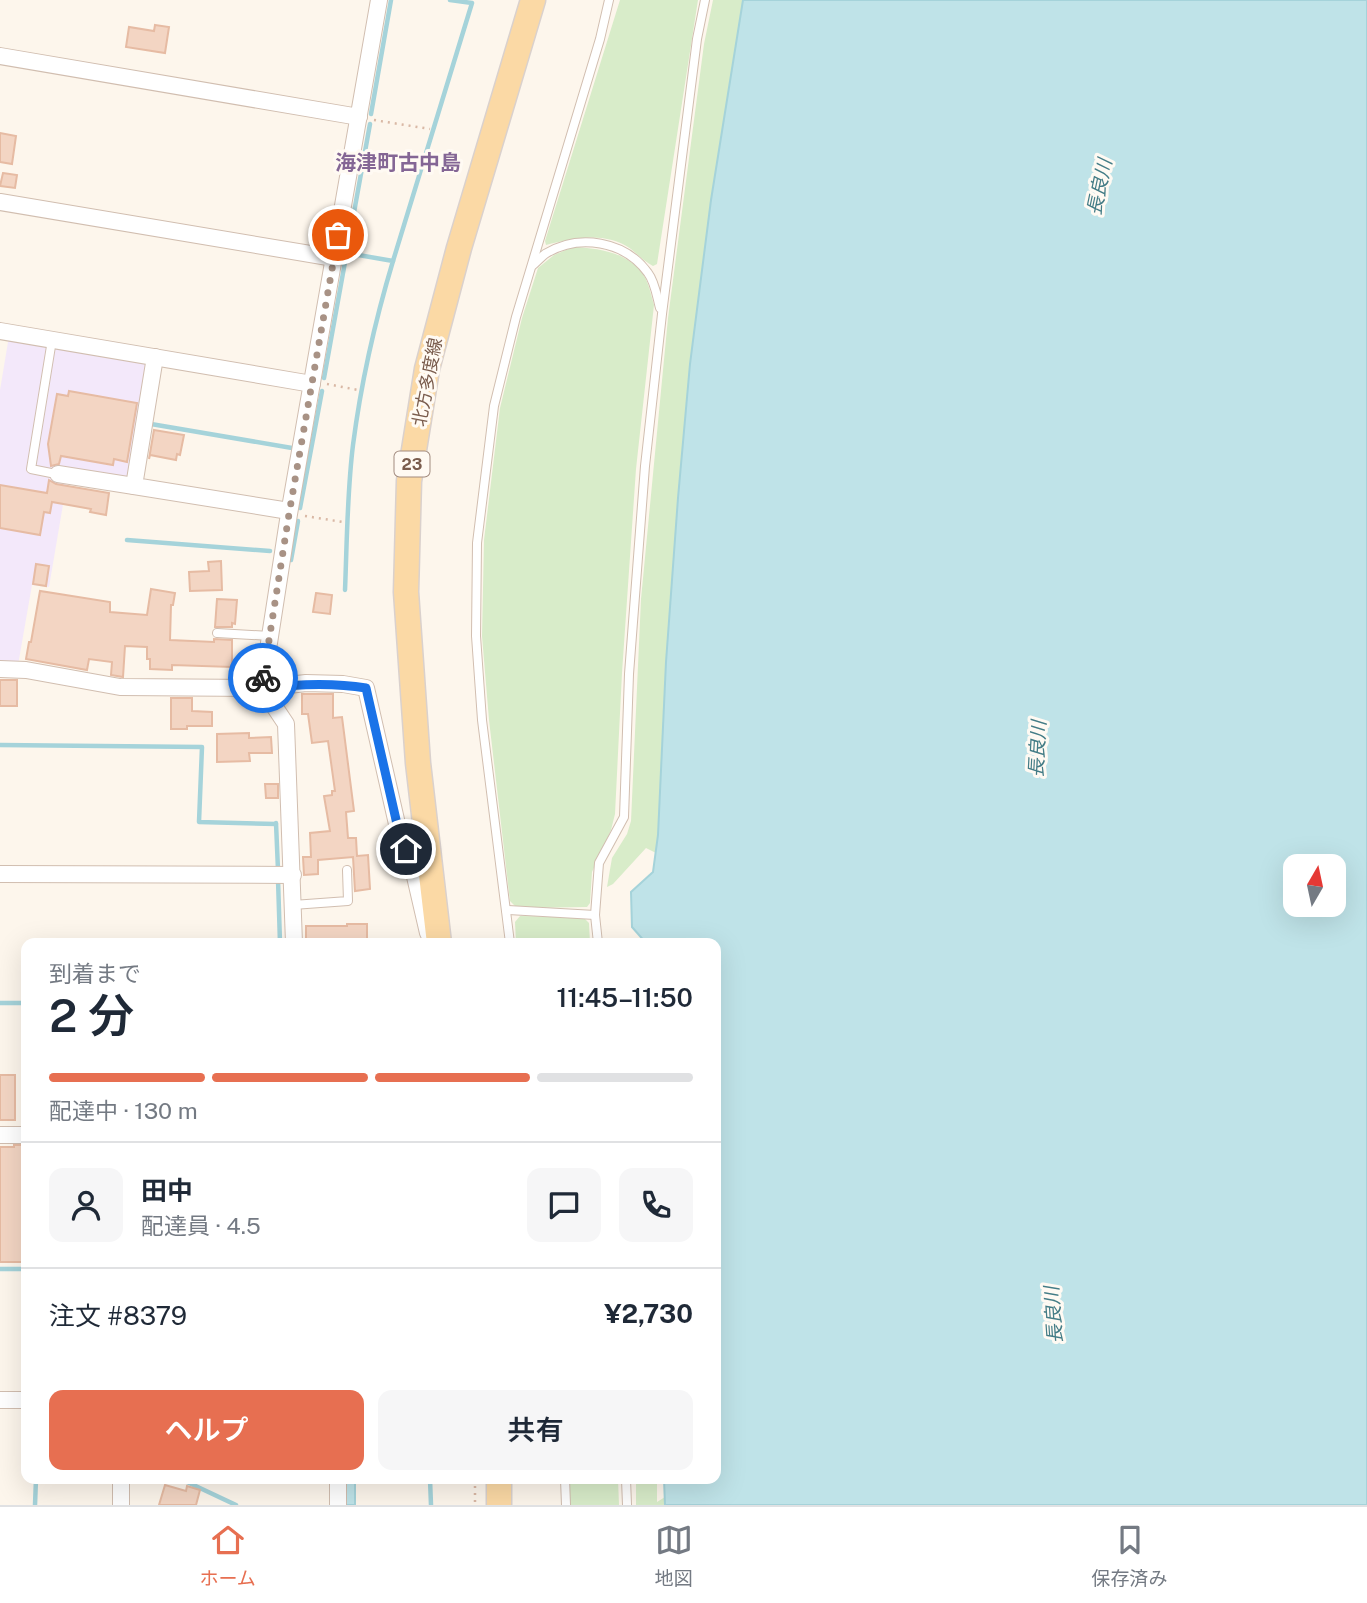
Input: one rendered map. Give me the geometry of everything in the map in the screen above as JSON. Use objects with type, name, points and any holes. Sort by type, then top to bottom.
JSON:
[{"type":"main road","name":"北方多度線","points":[[438,938],[418,763],[406,592],[409,481],[427,369],[459,248],[533,0]]},
{"type":"main road","points":[[499,1484],[499,1505]]},
{"type":"street","points":[[294,938],[293,905],[283,875],[286,724],[262,688],[289,513],[379,0]]},
{"type":"street","points":[[0,56],[359,117]]},
{"type":"street","points":[[0,202],[334,258]]},
{"type":"street","points":[[0,331],[312,383]]},
{"type":"street","points":[[134,486],[156,357]]},
{"type":"street","points":[[55,473],[289,513]]},
{"type":"street","points":[[0,669],[26,670],[120,687],[262,688],[306,683],[366,688],[397,824],[413,867],[429,938]]},
{"type":"street","points":[[0,874],[283,875]]},
{"type":"street","points":[[0,1135],[21,1135]]},
{"type":"street","points":[[0,1401],[21,1400]]},
{"type":"street","points":[[121,1484],[121,1505]]},
{"type":"street","points":[[338,1484],[338,1505]]},
{"type":"lane","points":[[509,938],[482,720],[476,636],[477,543],[494,406],[516,317],[600,39],[609,0]]},
{"type":"lane","points":[[597,938],[595,915],[600,863],[624,817],[629,674],[645,466],[697,39],[705,0]]},
{"type":"lane","points":[[531,267],[545,254],[574,243],[590,242],[620,249],[636,259],[650,275],[662,314]]},
{"type":"lane","points":[[52,340],[31,470],[55,473]]},
{"type":"lane","points":[[218,633],[270,636]]},
{"type":"lane","points":[[293,905],[348,901],[347,870]]},
{"type":"lane","points":[[506,910],[595,915]]},
{"type":"lane","points":[[565,1484],[566,1505]]},
{"type":"lane","points":[[626,1484],[627,1505]]},
{"type":"path","points":[[359,117],[430,129]]},
{"type":"path","points":[[312,383],[358,390]]},
{"type":"path","points":[[289,513],[343,522]]},
{"type":"path","points":[[475,1484],[475,1505]]},
{"type":"shaded area","points":[[9,336],[145,359],[150,365],[130,476],[124,480],[67,481],[49,587],[32,585],[18,665],[0,664],[0,390]]},
{"type":"green space","points":[[620,0],[698,0],[657,264],[653,266],[631,249],[611,240],[578,238],[546,245],[545,241]]},
{"type":"green space","points":[[713,0],[743,0],[711,200],[656,853],[646,848],[613,884],[607,887],[612,858],[627,834],[631,821],[641,599],[668,318],[704,44]]},
{"type":"green space","points":[[573,247],[602,250],[629,261],[643,274],[654,305],[636,469],[615,814],[611,830],[592,872],[590,903],[587,907],[522,908],[516,907],[510,901],[489,720],[482,636],[484,540],[500,408],[522,318],[538,268],[554,255]]},
{"type":"green space","points":[[520,916],[583,917],[589,923],[590,938],[516,938],[515,922]]},
{"type":"green space","points":[[568,1484],[618,1484],[619,1505],[570,1505]]},
{"type":"green space","points":[[636,1484],[657,1484],[657,1502],[665,1497],[665,1505],[636,1505]]},
{"type":"water","name":"長良川","points":[[743,0],[1367,0],[1367,1505],[665,1505],[664,1484],[721,1484],[721,938],[642,938],[632,927],[631,892],[653,872],[658,835],[666,662],[690,364],[711,200]]},
{"type":"water","points":[[344,1484],[355,1484],[355,1505],[344,1505]]},
{"type":"building","points":[[155,25],[169,27],[165,53],[126,47],[129,27],[154,31]]},
{"type":"building","points":[[0,133],[16,136],[12,164],[0,162]]},
{"type":"building","points":[[3,173],[17,175],[15,188],[0,186]]},
{"type":"building","points":[[69,391],[137,403],[127,462],[114,459],[113,465],[61,456],[59,464],[51,466],[48,444],[57,394],[68,396]]},
{"type":"building","points":[[154,430],[184,435],[180,455],[177,454],[176,460],[150,455],[149,459]]},
{"type":"building","points":[[49,480],[56,484],[109,493],[106,515],[90,512],[91,509],[52,502],[50,513],[44,512],[40,535],[0,528],[0,485],[47,493]]},
{"type":"building","points":[[221,561],[222,590],[190,591],[189,572],[209,571],[208,562]]},
{"type":"building","points":[[36,564],[49,566],[46,586],[33,584]]},
{"type":"building","points":[[151,589],[175,593],[171,605],[170,640],[232,640],[232,667],[172,665],[172,670],[150,669],[147,647],[125,646],[123,677],[111,675],[112,662],[89,659],[87,670],[26,659],[40,591],[110,602],[110,612],[147,615]]},
{"type":"building","points":[[316,593],[332,595],[330,614],[313,612]]},
{"type":"building","points":[[217,599],[237,600],[235,624],[232,623],[232,627],[215,627]]},
{"type":"building","points":[[0,680],[17,680],[17,706],[0,706]]},
{"type":"building","points":[[302,694],[333,694],[333,718],[342,717],[354,811],[346,812],[348,838],[356,838],[357,856],[368,855],[370,889],[355,891],[353,857],[318,860],[318,874],[304,875],[303,857],[311,857],[310,833],[330,831],[324,796],[332,795],[332,791],[335,791],[328,741],[312,743],[308,714],[302,714]]},
{"type":"building","points":[[171,698],[192,698],[192,711],[212,712],[212,726],[171,729]]},
{"type":"building","points":[[249,733],[249,738],[271,737],[272,753],[249,753],[250,761],[217,762],[217,734]]},
{"type":"building","points":[[265,784],[278,784],[278,798],[266,798]]},
{"type":"building","points":[[367,924],[367,938],[306,938],[306,926]]},
{"type":"building","points":[[0,1075],[15,1075],[15,1120],[0,1120]]},
{"type":"building","points":[[21,1145],[21,1262],[0,1262],[0,1147]]},
{"type":"building","points":[[165,1485],[186,1491],[187,1486],[200,1490],[196,1505],[159,1505]]},
{"type":"waterway","points":[[371,114],[391,0]]},
{"type":"waterway","points":[[393,261],[472,3],[450,0]]},
{"type":"waterway","points":[[324,378],[370,124]]},
{"type":"waterway","points":[[345,590],[350,481],[356,422],[369,352],[393,261],[347,253]]},
{"type":"waterway","points":[[300,508],[322,391]]},
{"type":"waterway","points":[[151,424],[292,448]]},
{"type":"waterway","points":[[291,560],[298,521]]},
{"type":"waterway","points":[[127,540],[270,551]]},
{"type":"waterway","points":[[0,745],[202,747],[199,822],[276,824]]},
{"type":"waterway","points":[[276,823],[278,870]]},
{"type":"waterway","points":[[278,879],[280,938]]},
{"type":"waterway","points":[[0,1003],[21,1003]]},
{"type":"waterway","points":[[0,1269],[21,1269]]},
{"type":"waterway","points":[[35,1505],[36,1484]]},
{"type":"waterway","points":[[191,1484],[236,1505]]},
{"type":"waterway","points":[[430,1484],[431,1505]]},
{"type":"way so far","points":[[263,678],[338,235]]},
{"type":"district","name":"海津町古中島","points":[[398,162]]},
{"type":"route","points":[[263,678],[262,688],[306,683],[366,688],[397,824],[406,849]]}]
